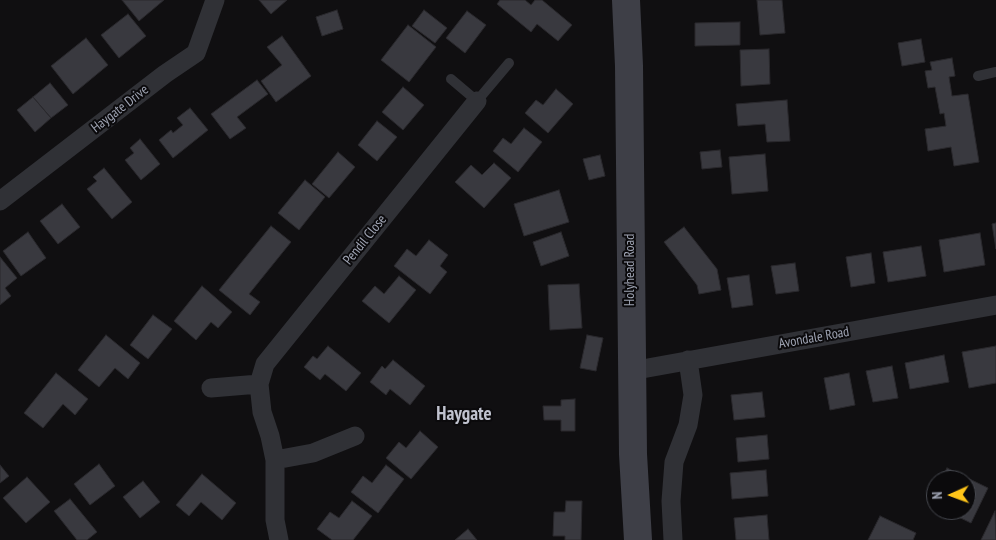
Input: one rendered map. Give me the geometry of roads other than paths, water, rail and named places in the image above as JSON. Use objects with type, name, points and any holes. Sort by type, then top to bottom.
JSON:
[{"type":"main road","name":"Holyhead Road","points":[[626,0],[629,66],[631,371],[638,540]]},
{"type":"street","name":"Haygate Drive","points":[[0,201],[196,53],[215,0]]},
{"type":"street","name":"Pendil Close","points":[[279,540],[276,520],[275,460],[262,412],[260,384],[265,364],[477,101]]},
{"type":"street","name":"Avondale Road","points":[[631,371],[996,305]]},
{"type":"street","points":[[672,540],[671,501],[674,462],[688,425],[693,395],[688,360]]},
{"type":"street","points":[[211,388],[260,384]]},
{"type":"street","points":[[275,460],[313,454],[355,436]]},
{"type":"lane","name":"Pendil Close","points":[[477,101],[509,63]]},
{"type":"lane","points":[[978,76],[996,72]]},
{"type":"lane","points":[[451,79],[477,101]]},
{"type":"district","name":"Haygate","points":[[464,415]]}]
